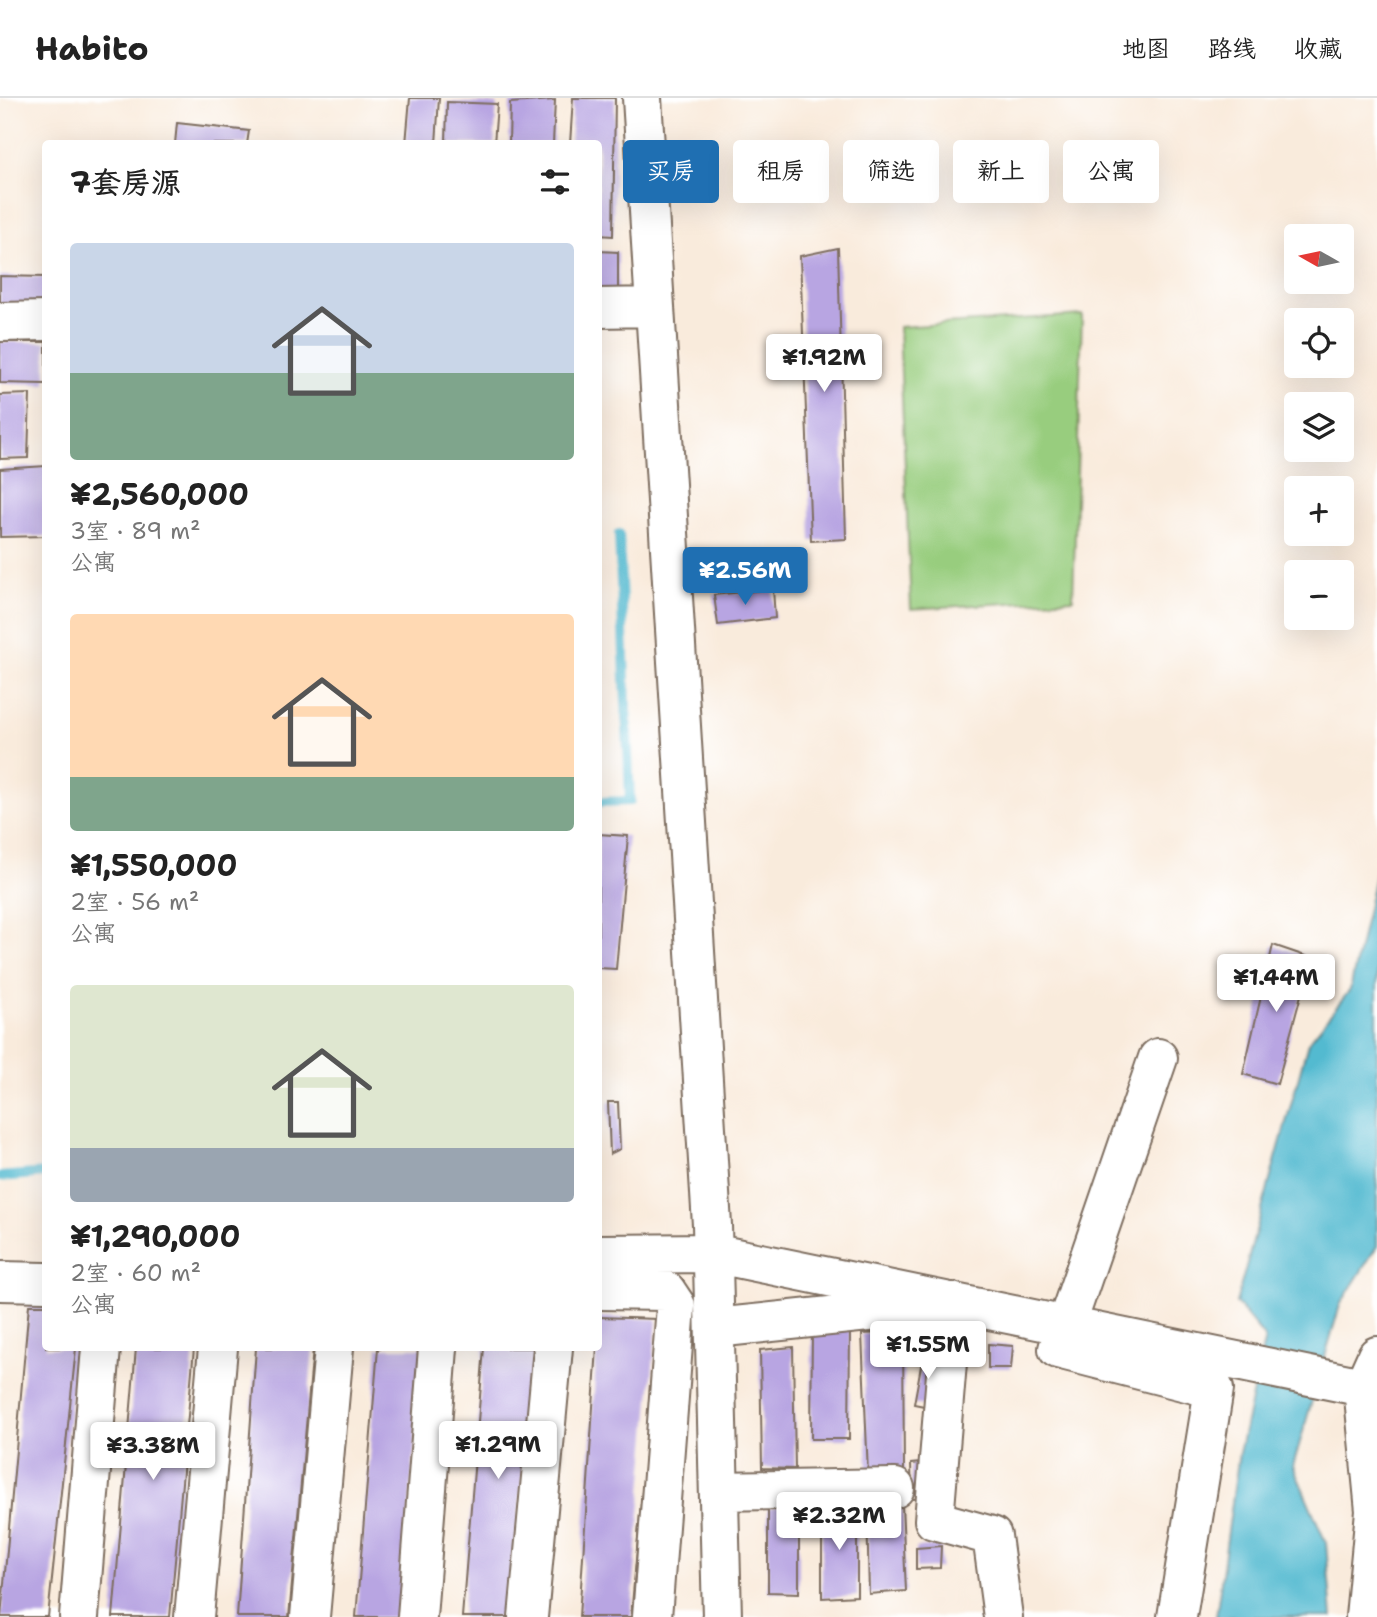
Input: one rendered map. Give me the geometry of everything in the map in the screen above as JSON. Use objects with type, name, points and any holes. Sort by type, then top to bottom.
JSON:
[{"type":"street","points":[[650,103],[655,307],[712,1253],[722,1617]]},
{"type":"street","points":[[602,308],[655,307]]},
{"type":"street","points":[[0,322],[42,321]]},
{"type":"street","points":[[1062,1337],[1158,1058]]},
{"type":"street","points":[[602,1254],[712,1253],[1062,1337],[1213,1389],[1177,1617]]},
{"type":"street","points":[[0,1258],[42,1258]]},
{"type":"street","points":[[0,1281],[42,1282]]},
{"type":"street","points":[[602,1290],[666,1291],[676,1306],[652,1617]]},
{"type":"street","points":[[715,1328],[908,1308],[951,1311]]},
{"type":"street","points":[[951,1311],[934,1520],[992,1536],[1003,1617]]},
{"type":"street","points":[[1062,1337],[1370,1372],[1375,1511],[1365,1617]]},
{"type":"street","points":[[79,1617],[101,1351]]},
{"type":"street","points":[[194,1617],[218,1351]]},
{"type":"street","points":[[310,1617],[334,1351]]},
{"type":"street","points":[[418,1617],[439,1351]]},
{"type":"street","points":[[528,1617],[553,1351]]},
{"type":"street","points":[[719,1491],[895,1488]]},
{"type":"green space","points":[[1082,315],[1073,599],[911,609],[899,327]]},
{"type":"water","points":[[1377,867],[1377,1246],[1340,1305],[1293,1466],[1326,1543],[1332,1617],[1216,1617],[1239,1453],[1265,1338],[1236,1303],[1308,1043],[1350,990]]},
{"type":"building","points":[[410,98],[439,98],[436,140],[406,140]]},
{"type":"building","points":[[573,98],[615,98],[613,236],[602,235],[602,140],[570,140]]},
{"type":"building","points":[[555,100],[553,140],[509,140],[510,103]]},
{"type":"building","points":[[447,102],[497,104],[494,140],[446,140]]},
{"type":"building","points":[[177,123],[249,131],[248,140],[175,140]]},
{"type":"building","points":[[838,248],[846,539],[811,541],[800,256]]},
{"type":"building","points":[[602,251],[618,252],[618,294],[602,293]]},
{"type":"building","points":[[0,276],[42,277],[42,307],[0,306]]},
{"type":"building","points":[[0,342],[42,342],[42,384],[0,383]]},
{"type":"building","points":[[30,394],[28,458],[0,459],[0,395]]},
{"type":"building","points":[[42,466],[42,536],[0,537],[0,469]]},
{"type":"building","points":[[773,589],[775,618],[718,625],[714,595]]},
{"type":"building","points":[[602,834],[628,836],[616,969],[602,968]]},
{"type":"building","points":[[1273,945],[1311,958],[1277,1084],[1243,1074]]},
{"type":"building","points":[[608,1102],[618,1102],[620,1149],[610,1154]]},
{"type":"building","points":[[29,1305],[42,1305],[42,1351],[76,1351],[48,1617],[1,1617]]},
{"type":"building","points":[[602,1317],[657,1319],[631,1617],[579,1617],[597,1351],[602,1351]]},
{"type":"building","points":[[850,1328],[849,1439],[811,1439],[812,1331]]},
{"type":"building","points":[[903,1332],[904,1472],[868,1474],[862,1334]]},
{"type":"building","points":[[988,1344],[1013,1346],[1011,1368],[988,1368]]},
{"type":"building","points":[[793,1347],[795,1469],[762,1468],[760,1350]]},
{"type":"building","points":[[136,1351],[194,1351],[170,1617],[113,1617]]},
{"type":"building","points":[[256,1351],[313,1351],[289,1617],[237,1617]]},
{"type":"building","points":[[378,1351],[423,1351],[400,1617],[356,1617]]},
{"type":"building","points":[[484,1351],[535,1351],[509,1617],[462,1617]]},
{"type":"building","points":[[923,1355],[942,1356],[934,1408],[914,1404]]},
{"type":"building","points":[[931,1462],[930,1498],[912,1499],[911,1464]]},
{"type":"building","points":[[799,1504],[799,1593],[768,1592],[768,1508]]},
{"type":"building","points":[[902,1504],[906,1591],[869,1594],[867,1508]]},
{"type":"building","points":[[822,1507],[857,1507],[857,1596],[822,1598]]},
{"type":"building","points":[[941,1546],[940,1568],[916,1569],[916,1548]]},
{"type":"waterway","points":[[602,802],[630,801],[619,534]]},
{"type":"waterway","points":[[0,1177],[42,1173]]}]
